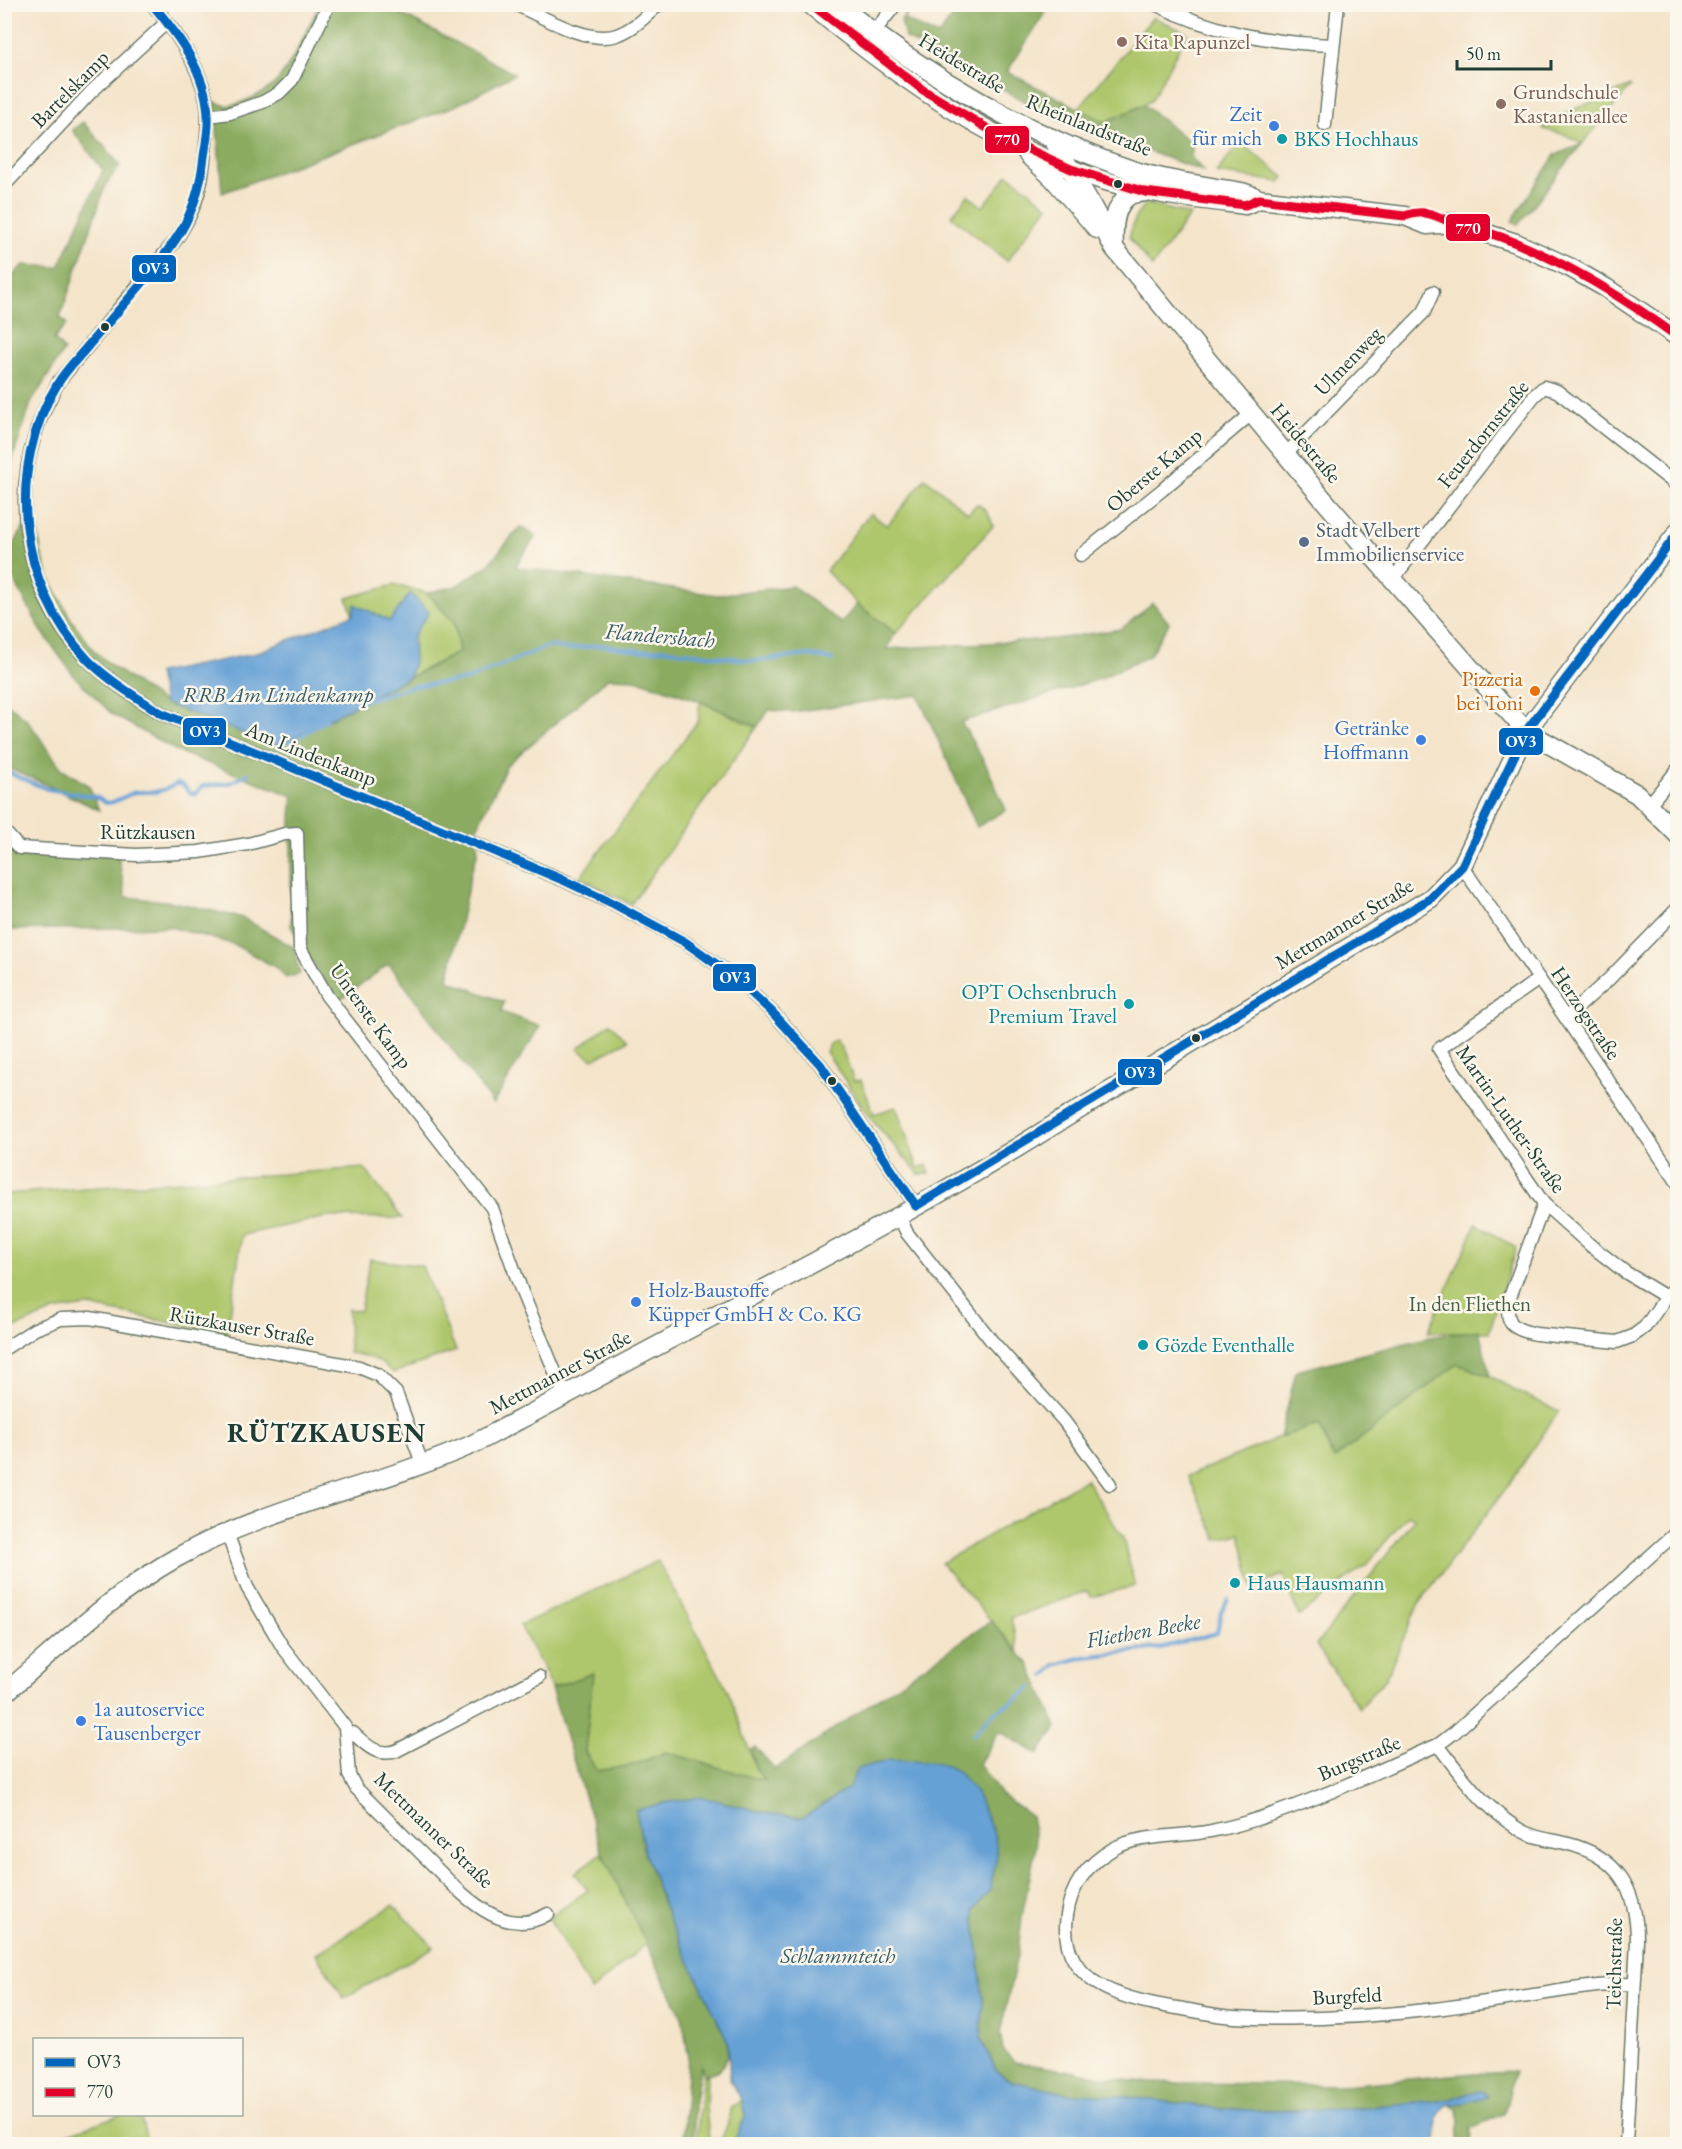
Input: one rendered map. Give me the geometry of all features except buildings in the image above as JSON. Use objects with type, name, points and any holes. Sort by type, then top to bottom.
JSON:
[{"type":"street","name":"Am Lindenkamp","points":[[152,4],[185,50],[200,79],[208,116],[201,184],[189,221],[160,260],[59,381],[45,407],[35,435],[28,462],[25,507],[29,547],[40,586],[60,625],[87,659],[126,692],[161,713],[563,880],[685,942],[733,976],[771,1011],[820,1064],[916,1206]]},
{"type":"street","points":[[208,116],[230,113],[279,93],[292,80],[329,4]]},
{"type":"street","points":[[515,4],[559,24],[597,37],[615,36],[633,27],[659,4]]},
{"type":"street","name":"Heidestraße","points":[[810,4],[946,105]]},
{"type":"street","name":"Heidestraße","points":[[837,4],[909,58],[1008,116]]},
{"type":"street","points":[[873,33],[896,4]]},
{"type":"street","points":[[1155,4],[1187,20],[1222,30],[1293,43],[1334,45]]},
{"type":"street","points":[[1325,124],[1338,4]]},
{"type":"street","name":"Bartelskamp","points":[[4,186],[91,92],[167,22]]},
{"type":"street","name":"Rheinlandstraße","points":[[946,105],[1002,137],[1071,169],[1145,192],[1245,205],[1259,199]]},
{"type":"street","name":"Rheinlandstraße","points":[[1008,116],[1052,138],[1135,171],[1244,191],[1259,199],[1405,216],[1416,212],[1437,214],[1451,223],[1498,236],[1569,267],[1626,300],[1677,337]]},
{"type":"street","name":"Heidestraße","points":[[1052,138],[1114,248],[1251,414],[1527,732]]},
{"type":"street","points":[[1021,146],[1052,177],[1114,248]]},
{"type":"street","points":[[1114,248],[1113,225],[1120,207],[1130,196],[1145,192]]},
{"type":"street","name":"Ulmenweg","points":[[1286,454],[1424,312],[1433,292]]},
{"type":"street","name":"Feuerdornstraße","points":[[1394,579],[1534,396],[1544,387],[1557,391],[1677,486]]},
{"type":"street","name":"Oberste Kamp","points":[[1081,555],[1251,414]]},
{"type":"street","name":"Mettmanner Straße","points":[[4,1694],[98,1612],[141,1579],[179,1556],[227,1533],[471,1444],[565,1396],[979,1171],[1077,1109],[1126,1083],[1431,897],[1462,866],[1527,732],[1677,532]]},
{"type":"street","points":[[1527,732],[1637,794],[1677,835]]},
{"type":"street","points":[[1649,806],[1677,769]]},
{"type":"street","name":"Rützkausen","points":[[4,831],[19,848],[136,855],[222,849],[297,833]]},
{"type":"street","name":"Unterste Kamp","points":[[297,833],[300,948],[327,996],[492,1208],[522,1292],[565,1396]]},
{"type":"street","name":"Herzogstraße","points":[[1462,866],[1677,1183]]},
{"type":"street","points":[[1566,1018],[1609,979],[1677,908]]},
{"type":"street","name":"Martin-Luther-Straße","points":[[1539,979],[1439,1049],[1544,1204],[1590,1245],[1625,1272],[1666,1297]]},
{"type":"street","points":[[1544,1204],[1507,1311],[1512,1325],[1523,1332],[1617,1342],[1645,1327],[1666,1297],[1677,1286]]},
{"type":"street","points":[[899,1216],[907,1233],[991,1340],[1064,1421],[1110,1484]]},
{"type":"street","name":"Rützkauser Straße","points":[[4,1349],[34,1329],[61,1319],[90,1318],[359,1367],[378,1375],[396,1393],[422,1463]]},
{"type":"street","name":"Burgstraße","points":[[1075,1962],[1066,1938],[1066,1921],[1071,1897],[1082,1874],[1110,1850],[1121,1844],[1211,1831],[1257,1820],[1438,1745],[1677,1531]]},
{"type":"street","name":"Mettmanner Straße","points":[[227,1533],[247,1587],[282,1646],[345,1727],[349,1775],[356,1788],[476,1905],[492,1915],[518,1923],[540,1919],[548,1914]]},
{"type":"street","name":"Mettmanner Straße","points":[[353,1733],[372,1750],[387,1754],[396,1752],[539,1677]]},
{"type":"street","name":"Teichstraße","points":[[1438,1745],[1487,1806],[1519,1830],[1539,1838],[1580,1848],[1612,1865],[1622,1875],[1633,1901],[1637,1921],[1626,2145]]},
{"type":"street","name":"Burgfeld","points":[[1075,1962],[1095,1984],[1125,1997],[1232,2017],[1301,2018],[1370,2015],[1433,2009],[1581,1988],[1634,1984]]},
{"type":"green space","points":[[319,5],[384,5],[515,74],[455,106],[222,193],[215,102],[232,105],[260,94],[275,83],[293,57]]},
{"type":"green space","points":[[913,5],[903,19],[938,36],[962,5],[1050,5],[1007,72],[1105,122],[1144,105],[1193,144],[1191,157],[1203,171],[1056,118],[905,38],[901,20]]},
{"type":"green space","points":[[1153,17],[1187,33],[1151,101],[1105,123],[1078,109]]},
{"type":"green space","points":[[1631,86],[1582,144],[1566,135],[1544,129],[1541,123]]},
{"type":"green space","points":[[83,122],[120,165],[106,184],[60,317],[67,324],[54,339],[64,350],[31,403],[12,461],[5,560],[5,284],[23,265],[59,267],[103,170],[72,130]]},
{"type":"green space","points":[[1240,142],[1284,177],[1280,182],[1216,173]]},
{"type":"green space","points":[[1582,144],[1518,225],[1512,221],[1555,155]]},
{"type":"green space","points":[[1008,174],[1048,206],[1007,261],[951,216],[968,195],[983,207]]},
{"type":"green space","points":[[1146,203],[1190,215],[1152,267],[1129,237],[1136,216]]},
{"type":"green space","points":[[925,478],[968,513],[977,504],[980,506],[988,513],[993,526],[896,633],[857,604],[826,571],[870,513],[887,526]]},
{"type":"green space","points":[[34,509],[41,552],[50,580],[71,619],[95,652],[164,703],[277,746],[459,652],[454,622],[427,593],[456,586],[487,566],[520,527],[536,536],[515,567],[717,595],[792,586],[841,623],[857,604],[896,633],[886,649],[1055,639],[1121,629],[1153,603],[1169,623],[1149,656],[1099,679],[961,722],[986,765],[1006,810],[977,827],[918,695],[791,712],[769,710],[757,727],[700,701],[635,679],[608,678],[507,765],[476,830],[478,852],[471,872],[448,980],[504,1002],[501,1012],[540,1026],[493,1104],[389,964],[339,1000],[315,968],[291,926],[293,796],[179,752],[113,715],[74,676],[41,630],[5,564],[5,560]]},
{"type":"green space","points":[[394,585],[427,593],[454,622],[459,652],[409,677],[414,662],[413,636],[355,605],[353,615],[347,598]]},
{"type":"green space","points":[[4,700],[28,721],[61,768],[89,786],[99,810],[5,767]]},
{"type":"green space","points":[[700,701],[757,727],[631,904],[580,877],[698,721]]},
{"type":"green space","points":[[4,846],[118,856],[126,897],[174,902],[243,918],[293,947],[300,974],[286,978],[275,967],[233,944],[170,927],[5,930]]},
{"type":"green space","points":[[610,1023],[627,1041],[593,1059],[578,1049]]},
{"type":"green space","points":[[836,1040],[842,1049],[854,1081],[861,1080],[874,1114],[896,1107],[918,1168],[927,1165],[930,1174],[919,1174],[871,1119],[826,1052],[830,1044]]},
{"type":"green space","points":[[364,1168],[402,1218],[327,1217],[242,1235],[227,1334],[88,1306],[54,1311],[5,1332],[5,1194]]},
{"type":"green space","name":"In den Fliethen","points":[[1476,1224],[1516,1248],[1489,1332],[1428,1332]]},
{"type":"green space","points":[[370,1259],[422,1266],[456,1351],[393,1373],[373,1359],[349,1353],[348,1309],[360,1311]]},
{"type":"green space","points":[[1479,1330],[1490,1376],[1457,1364],[1334,1459],[1319,1424],[1280,1437],[1296,1371],[1430,1337]]},
{"type":"green space","points":[[1457,1364],[1490,1376],[1559,1411],[1507,1487],[1419,1603],[1386,1678],[1359,1708],[1316,1645],[1415,1519],[1408,1515],[1367,1564],[1299,1616],[1283,1574],[1253,1589],[1240,1534],[1217,1539],[1188,1476],[1280,1437],[1319,1424],[1330,1453],[1335,1458]]},
{"type":"green space","points":[[1086,1479],[1123,1538],[1135,1586],[1091,1597],[1087,1591],[1011,1618],[1019,1653],[941,1563]]},
{"type":"green space","points":[[658,1561],[728,1691],[756,1769],[766,1782],[666,1752],[634,1765],[597,1771],[585,1753],[593,1673],[551,1688],[520,1625]]},
{"type":"green space","points":[[991,1621],[1029,1664],[1057,1727],[1038,1754],[999,1731],[979,1764],[1001,1795],[1031,1816],[1036,1846],[1022,1916],[1018,1952],[1000,2033],[1003,2050],[1014,2062],[1132,2081],[1179,2083],[1345,2085],[1515,2071],[1504,2114],[1471,2128],[1470,2144],[1458,2144],[1460,2119],[1457,2109],[1441,2100],[1343,2109],[1269,2111],[1215,2108],[1120,2096],[1069,2094],[1012,2081],[997,2072],[981,2039],[983,2001],[974,1910],[990,1890],[995,1837],[976,1793],[958,1772],[849,1788],[803,1818],[765,1813],[703,1797],[636,1810],[644,1851],[669,1919],[728,2042],[728,2056],[720,2070],[703,2075],[701,2064],[694,2106],[694,2144],[683,2144],[688,2054],[682,2017],[602,1853],[551,1688],[593,1673],[585,1752],[597,1771],[634,1765],[666,1752],[765,1781],[756,1769],[751,1749],[755,1747],[775,1769]]},
{"type":"green space","points":[[602,1853],[647,1943],[591,1991],[549,1918],[588,1890],[575,1873]]},
{"type":"green space","points":[[393,1905],[434,1947],[344,1998],[316,1954]]},
{"type":"green space","points":[[703,2075],[707,2075],[706,2108],[709,2138],[721,2140],[732,2106],[742,2101],[745,2117],[733,2144],[696,2144]]},
{"type":"green space","points":[[117,2116],[140,2116],[148,2144],[37,2144]]},
{"type":"water","name":"RRB Am Lindenkamp","points":[[410,593],[429,612],[413,636],[414,662],[409,677],[277,746],[164,703],[158,673],[253,654],[353,615],[355,604],[390,621]]},
{"type":"water","name":"Schlammteich","points":[[890,1760],[938,1763],[958,1772],[976,1793],[995,1837],[997,1856],[990,1890],[974,1910],[983,2001],[981,2039],[997,2072],[1012,2081],[1069,2094],[1120,2096],[1215,2108],[1269,2111],[1343,2109],[1451,2099],[1482,2091],[1488,2096],[1464,2103],[1446,2105],[1438,2116],[1436,2144],[733,2144],[745,2117],[742,2101],[730,2080],[728,2042],[669,1919],[644,1851],[636,1810],[703,1797],[765,1813],[803,1818],[849,1788],[857,1769]]},
{"type":"waterway","name":"Flandersbach","points":[[362,701],[414,686],[467,680],[548,646],[569,649],[603,645],[642,651],[662,649],[754,661],[810,655],[832,660]]},
{"type":"waterway","name":"Flandersbach","points":[[289,743],[326,720]]},
{"type":"waterway","name":"Flandersbach","points":[[4,771],[47,789],[96,797],[106,803],[135,792],[155,792],[178,783],[190,793],[195,794],[203,786],[230,783],[248,774]]},
{"type":"waterway","name":"Fliethen Beeke","points":[[1045,1676],[1055,1665],[1084,1657],[1160,1648],[1217,1633],[1221,1612],[1228,1599]]},
{"type":"waterway","name":"Fliethen Beeke","points":[[973,1735],[992,1714],[1031,1687]]},
{"type":"transit line","name":"OV3","points":[[152,4],[172,29],[197,69],[206,99],[208,120],[206,141],[197,195],[181,231],[148,276],[61,378],[41,416],[30,452],[26,489],[27,526],[34,563],[46,598],[64,631],[96,668],[161,713],[563,880],[685,942],[733,976],[771,1011],[820,1064],[916,1206]]},
{"type":"transit line","name":"770","points":[[811,4],[923,90],[1002,137],[1071,169],[1145,192],[1245,205],[1259,199],[1405,216],[1428,213],[1461,226],[1501,237],[1548,257],[1615,294],[1678,337]]},
{"type":"transit line","name":"OV3","points":[[916,1206],[1431,898],[1462,866],[1526,731],[1678,533]]},
{"type":"place","name":"Kita Rapunzel","points":[[1122,42]]},
{"type":"place","name":"Grundschule Kastanienallee","points":[[1501,104]]},
{"type":"place","name":"Zeit für mich","points":[[1274,126]]},
{"type":"place","name":"BKS Hochhaus","points":[[1282,139]]},
{"type":"place","name":"Stadt Velbert Immobilienservice","points":[[1304,542]]},
{"type":"place","name":"Pizzeria bei Toni","points":[[1535,691]]},
{"type":"place","name":"Getränke Hoffmann","points":[[1421,740]]},
{"type":"place","name":"OPT Ochsenbruch Premium Travel","points":[[1129,1004]]},
{"type":"place","name":"Holz-Baustoffe Küpper GmbH & Co. KG","points":[[636,1302]]},
{"type":"place","name":"Gözde Eventhalle","points":[[1143,1345]]},
{"type":"place","name":"Haus Hausmann","points":[[1235,1583]]},
{"type":"place","name":"1a autoservice Tausenberger","points":[[81,1721]]},
{"type":"district","name":"RÜTZKAUSEN","points":[[327,1433]]}]
